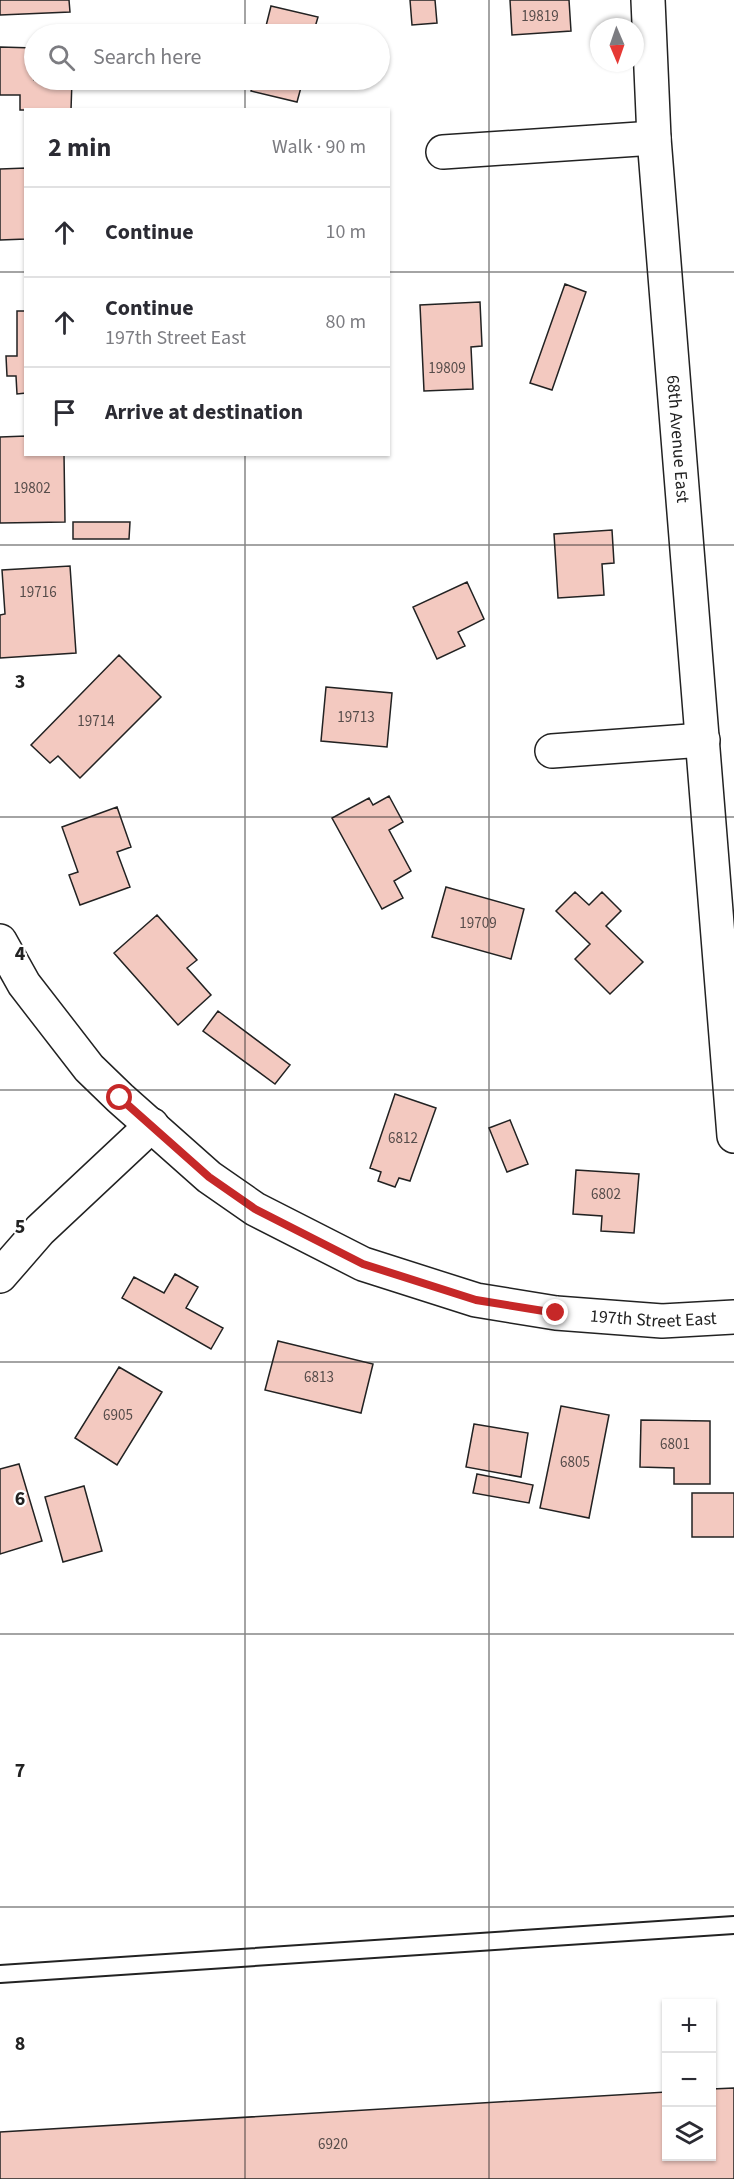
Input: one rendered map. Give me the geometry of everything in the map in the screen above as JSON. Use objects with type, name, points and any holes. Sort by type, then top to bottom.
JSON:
[{"type":"street","name":"68th Avenue East","points":[[648,0],[654,138],[734,1136]]},
{"type":"street","points":[[443,152],[654,138]]},
{"type":"street","points":[[552,751],[704,740]]},
{"type":"street","name":"197th Street East","points":[[0,941],[24,984],[89,1068],[209,1177],[255,1209],[363,1264],[476,1300],[556,1313],[662,1321],[734,1317]]},
{"type":"street","points":[[0,1276],[40,1230],[152,1125]]},
{"type":"lane","points":[[0,1974],[734,1925]]},
{"type":"building","points":[[0,0],[69,0],[70,12],[0,15]]},
{"type":"building","points":[[410,0],[435,0],[437,23],[412,25]]},
{"type":"building","points":[[510,0],[569,0],[571,31],[512,35]]},
{"type":"building","points":[[271,6],[318,17],[316,24],[266,24]]},
{"type":"building","points":[[0,47],[24,48],[24,90],[72,90],[71,108],[24,108],[20,110],[20,95],[0,95]]},
{"type":"building","points":[[251,90],[300,90],[297,102]]},
{"type":"building","points":[[24,168],[24,239],[0,240],[0,169]]},
{"type":"building","points":[[565,284],[586,292],[552,390],[530,383]]},
{"type":"building","points":[[480,302],[482,346],[471,347],[473,389],[424,391],[420,305]]},
{"type":"building","points":[[17,311],[24,311],[24,393],[17,394],[16,376],[7,376],[6,356],[17,356]]},
{"type":"building","points":[[24,436],[24,456],[64,456],[65,522],[0,523],[0,437]]},
{"type":"building","points":[[73,522],[130,522],[129,539],[73,539]]},
{"type":"building","points":[[612,530],[614,563],[602,564],[604,595],[558,598],[554,534]]},
{"type":"building","points":[[70,566],[76,653],[0,658],[0,615],[5,614],[2,570]]},
{"type":"building","points":[[467,582],[484,619],[458,632],[465,646],[437,659],[413,607]]},
{"type":"building","points":[[119,655],[161,697],[80,778],[58,756],[50,763],[31,745]]},
{"type":"building","points":[[326,687],[392,693],[387,747],[321,741]]},
{"type":"building","points":[[389,796],[403,822],[389,830],[411,871],[394,881],[403,898],[382,909],[332,818],[369,798],[373,805]]},
{"type":"building","points":[[117,807],[131,847],[117,852],[130,887],[80,905],[69,875],[78,872],[62,827]]},
{"type":"building","points":[[446,887],[524,909],[511,959],[432,937]]},
{"type":"building","points":[[575,892],[589,905],[602,892],[621,911],[606,926],[643,962],[610,994],[575,959],[590,944],[556,911]]},
{"type":"building","points":[[157,915],[197,960],[187,968],[211,995],[178,1025],[114,953]]},
{"type":"building","points":[[218,1011],[290,1065],[275,1084],[203,1031]]},
{"type":"building","points":[[395,1094],[436,1108],[410,1181],[399,1178],[395,1187],[378,1181],[381,1172],[370,1168]]},
{"type":"building","points":[[510,1120],[528,1164],[507,1172],[489,1128]]},
{"type":"building","points":[[576,1170],[639,1174],[634,1233],[601,1231],[602,1216],[573,1214]]},
{"type":"building","points":[[175,1274],[198,1287],[186,1308],[223,1328],[211,1349],[122,1298],[134,1277],[164,1293]]},
{"type":"building","points":[[278,1341],[373,1364],[361,1413],[265,1390]]},
{"type":"building","points":[[119,1367],[162,1392],[117,1465],[75,1438]]},
{"type":"building","points":[[561,1406],[609,1415],[589,1518],[540,1508]]},
{"type":"building","points":[[641,1420],[710,1421],[710,1484],[674,1484],[674,1468],[640,1467]]},
{"type":"building","points":[[474,1424],[528,1433],[521,1477],[466,1467]]},
{"type":"building","points":[[19,1464],[42,1541],[0,1554],[0,1469]]},
{"type":"building","points":[[477,1474],[533,1485],[529,1503],[473,1493]]},
{"type":"building","points":[[84,1486],[102,1551],[63,1562],[45,1497]]},
{"type":"building","points":[[692,1493],[734,1493],[734,1537],[692,1537]]},
{"type":"building","points":[[734,2088],[734,2179],[0,2179],[0,2132],[662,2092],[662,2161],[716,2161],[716,2089]]},
{"type":"route","points":[[120,1098],[209,1177],[255,1209],[363,1264],[476,1300],[556,1313]]}]
